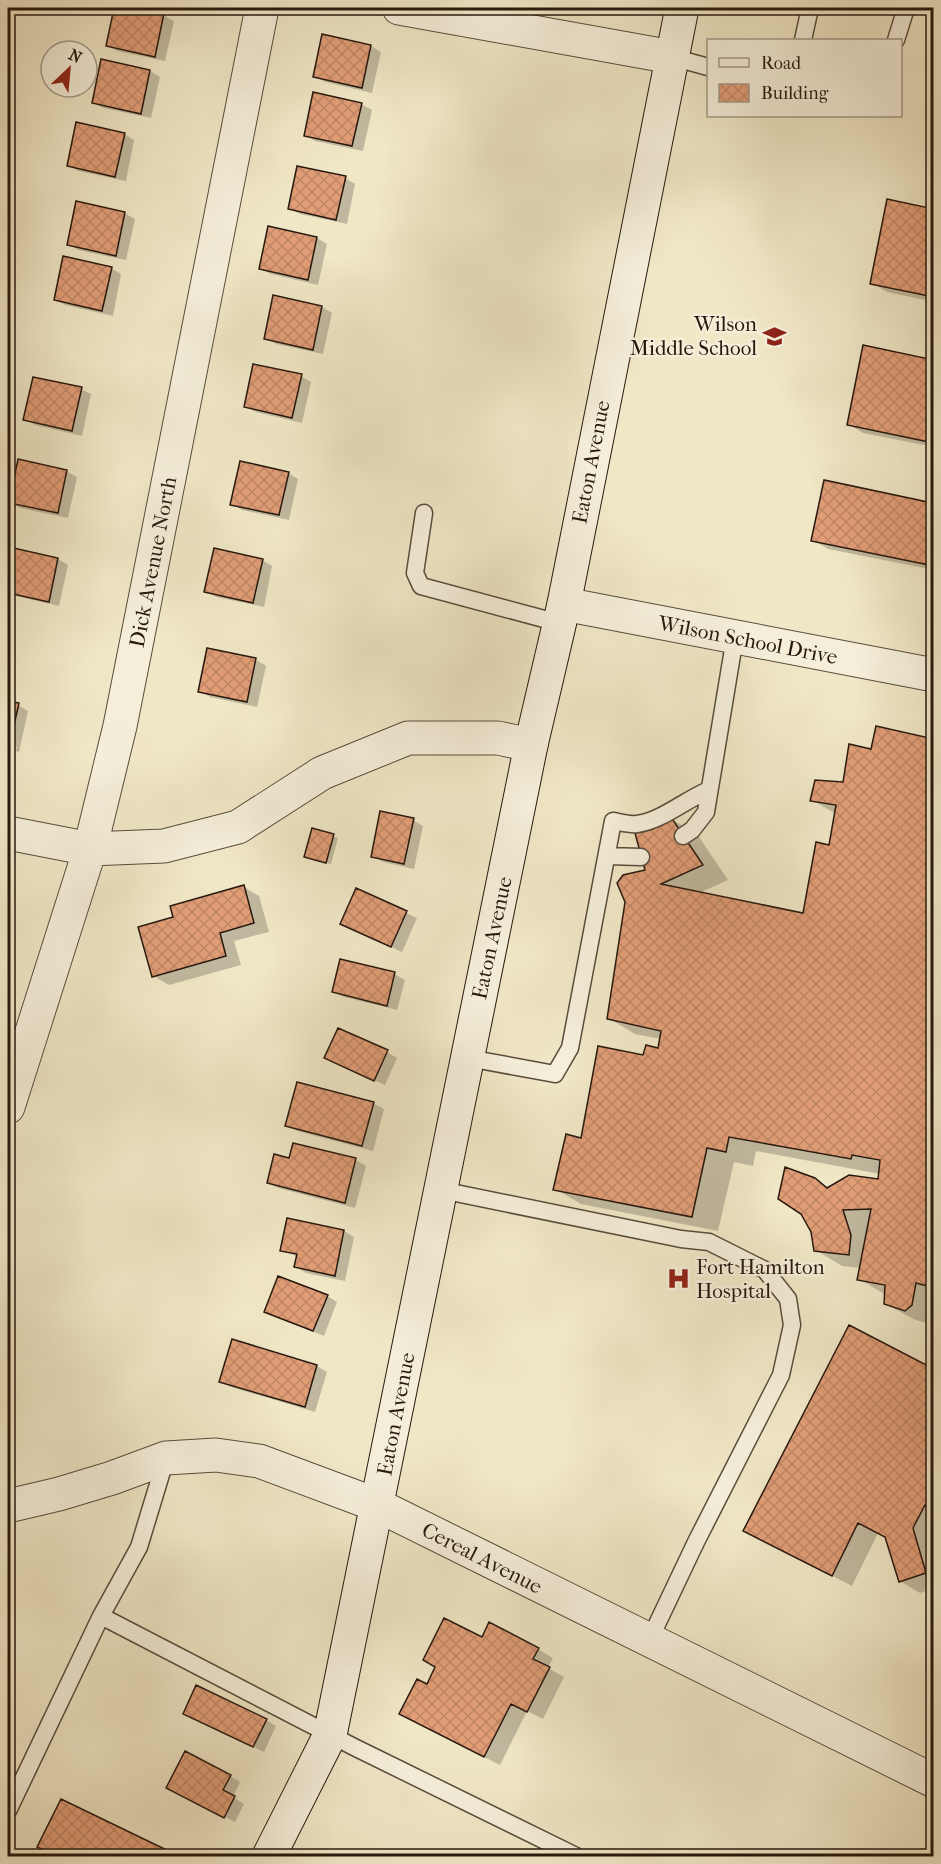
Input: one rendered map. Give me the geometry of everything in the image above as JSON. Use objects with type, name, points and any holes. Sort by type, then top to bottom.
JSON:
[{"type":"street","name":"Dick Avenue North","points":[[8,1107],[90,849],[120,726],[262,8]]},
{"type":"street","points":[[399,8],[672,57]]},
{"type":"street","name":"Eaton Avenue","points":[[269,1857],[330,1735],[531,745],[561,614],[682,8]]},
{"type":"street","name":"Wilson School Drive","points":[[561,614],[735,637],[933,675]]},
{"type":"street","points":[[8,833],[90,849],[164,846],[238,827],[322,772],[408,738],[498,738],[531,745]]},
{"type":"street","name":"Cereal Avenue","points":[[8,1506],[112,1478],[166,1458],[216,1455],[259,1461],[377,1505],[933,1781]]},
{"type":"lane","points":[[803,39],[810,8]]},
{"type":"lane","points":[[896,39],[906,8]]},
{"type":"lane","points":[[672,57],[707,67]]},
{"type":"lane","points":[[424,513],[415,573],[421,586],[561,614]]},
{"type":"lane","points":[[683,836],[692,830],[706,812],[735,637]]},
{"type":"lane","points":[[468,1058],[555,1074],[570,1048],[613,821],[635,824],[658,819],[690,798],[708,790]]},
{"type":"lane","points":[[607,856],[641,857]]},
{"type":"lane","points":[[441,1190],[681,1239],[709,1242],[765,1270],[788,1299],[792,1325],[781,1376],[696,1542],[649,1641]]},
{"type":"lane","points":[[8,1811],[101,1616],[139,1547],[166,1458]]},
{"type":"lane","points":[[101,1616],[330,1735],[576,1857]]},
{"type":"building","points":[[114,8],[137,8],[164,13],[155,57],[106,46]]},
{"type":"building","points":[[322,34],[371,45],[362,88],[313,77]]},
{"type":"building","points":[[101,59],[150,70],[141,114],[92,103],[93,99],[99,99]]},
{"type":"building","points":[[313,92],[362,103],[352,146],[304,136]]},
{"type":"building","points":[[934,111],[934,134],[929,133]]},
{"type":"building","points":[[76,122],[125,133],[115,177],[67,166]]},
{"type":"building","points":[[297,166],[346,176],[336,220],[288,209]]},
{"type":"building","points":[[887,199],[934,209],[934,297],[870,284]]},
{"type":"building","points":[[76,201],[125,212],[116,256],[67,245]]},
{"type":"building","points":[[268,226],[317,237],[308,280],[259,269]]},
{"type":"building","points":[[63,256],[112,267],[102,311],[54,300]]},
{"type":"building","points":[[273,295],[322,306],[313,350],[264,339]]},
{"type":"building","points":[[863,345],[934,360],[934,443],[847,425]]},
{"type":"building","points":[[253,364],[302,374],[292,418],[244,407]]},
{"type":"building","points":[[33,377],[82,387],[72,431],[23,420]]},
{"type":"building","points":[[18,459],[67,470],[58,513],[9,503]]},
{"type":"building","points":[[240,461],[289,472],[279,515],[230,505]]},
{"type":"building","points":[[934,473],[934,566],[811,541],[824,480],[928,502]]},
{"type":"building","points":[[9,547],[58,558],[49,602],[8,593]]},
{"type":"building","points":[[214,548],[263,559],[253,603],[204,592]]},
{"type":"building","points":[[207,648],[256,658],[247,702],[198,692]]},
{"type":"building","points":[[8,701],[19,703],[9,747],[8,747]]},
{"type":"building","points":[[876,726],[934,739],[934,1262],[931,1262],[927,1286],[916,1283],[912,1305],[905,1311],[884,1304],[885,1285],[857,1280],[871,1209],[843,1210],[851,1235],[849,1255],[814,1251],[811,1232],[801,1214],[778,1199],[785,1167],[815,1178],[827,1188],[849,1175],[878,1179],[880,1160],[852,1155],[851,1159],[729,1137],[726,1152],[707,1148],[692,1217],[553,1190],[566,1134],[581,1138],[598,1046],[643,1055],[646,1045],[658,1048],[661,1031],[607,1019],[625,902],[617,883],[623,875],[645,870],[635,833],[653,829],[671,817],[703,865],[661,884],[803,913],[816,842],[829,845],[836,805],[810,801],[815,780],[843,782],[849,744],[871,749]]},
{"type":"building","points":[[380,811],[414,818],[404,864],[371,857]]},
{"type":"building","points":[[312,828],[334,834],[326,863],[304,857]]},
{"type":"building","points":[[244,885],[254,923],[220,933],[226,956],[152,977],[138,927],[173,917],[170,906]]},
{"type":"building","points":[[356,888],[407,911],[391,947],[340,924]]},
{"type":"building","points":[[340,959],[395,972],[387,1006],[332,992]]},
{"type":"building","points":[[338,1028],[388,1050],[374,1081],[324,1058]]},
{"type":"building","points":[[297,1082],[374,1102],[362,1146],[285,1126]]},
{"type":"building","points":[[293,1143],[356,1158],[345,1203],[267,1183],[274,1154],[289,1158]]},
{"type":"building","points":[[287,1218],[344,1230],[335,1276],[294,1267],[297,1254],[280,1251]]},
{"type":"building","points":[[278,1276],[328,1295],[313,1331],[264,1312]]},
{"type":"building","points":[[849,1325],[934,1369],[934,1509],[925,1505],[913,1528],[926,1573],[899,1582],[885,1537],[858,1523],[832,1576],[743,1531]]},
{"type":"building","points":[[232,1339],[317,1365],[305,1407],[219,1382]]},
{"type":"building","points":[[444,1618],[482,1637],[489,1622],[539,1648],[533,1659],[550,1667],[527,1712],[511,1704],[484,1757],[399,1714],[417,1679],[427,1684],[435,1667],[423,1660]]},
{"type":"building","points":[[196,1685],[267,1719],[253,1747],[183,1714]]},
{"type":"building","points":[[185,1751],[231,1775],[223,1790],[235,1796],[224,1818],[166,1788]]},
{"type":"building","points":[[61,1799],[179,1856],[57,1856],[37,1847]]},
{"type":"place","name":"Wilson Middle School","points":[[775,336]]},
{"type":"place","name":"Fort Hamilton Hospital","points":[[678,1279]]}]
